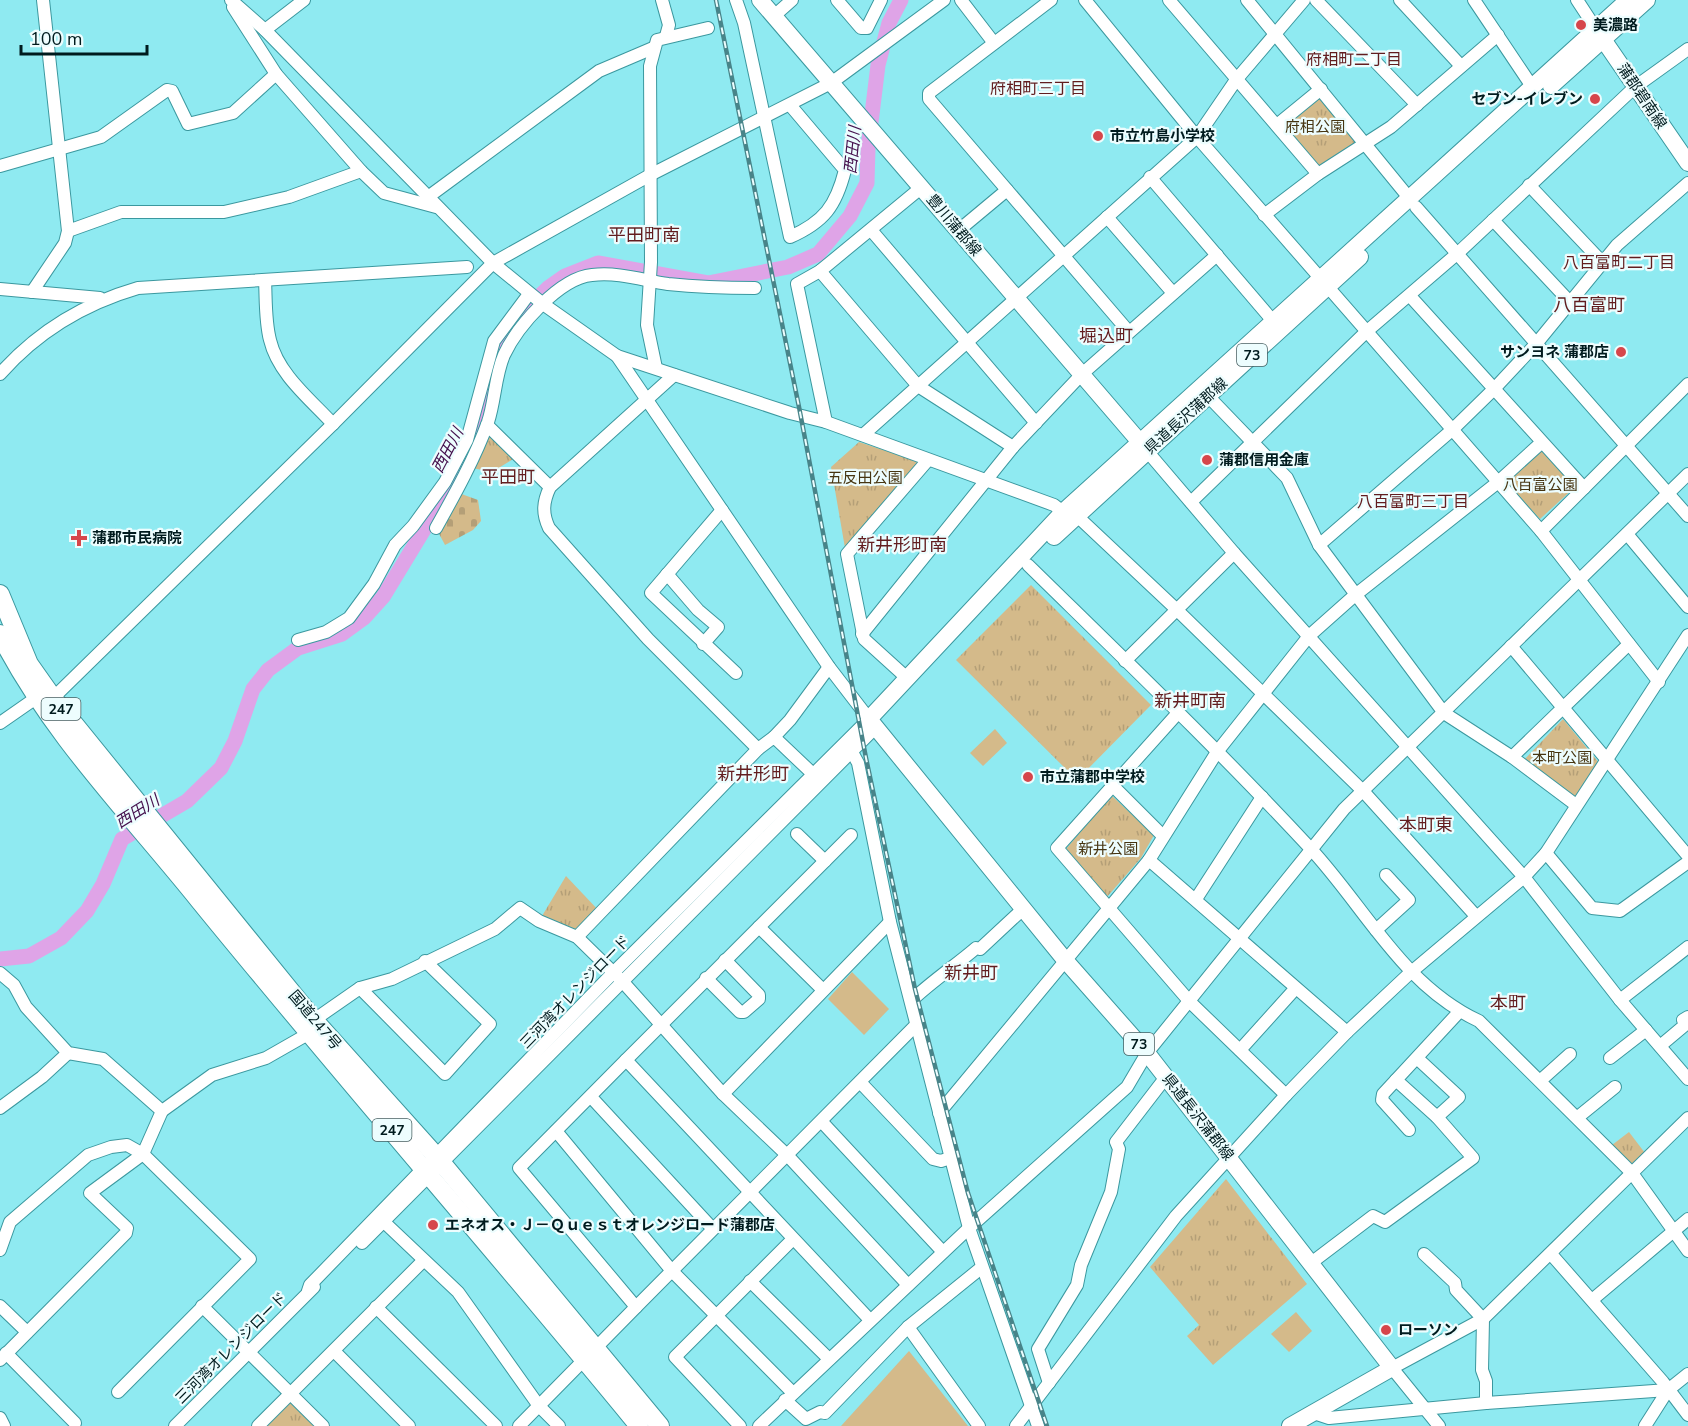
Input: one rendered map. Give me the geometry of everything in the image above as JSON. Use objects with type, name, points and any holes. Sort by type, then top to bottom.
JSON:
[{"type":"highway","name":"国道247号","points":[[0,594],[44,701]]},
{"type":"highway","name":"国道247号","points":[[0,634],[44,701],[311,1027],[434,1166],[591,1355],[660,1426]]},
{"type":"highway","name":"国道247号","points":[[591,1355],[639,1426]]},
{"type":"main road","name":"豊川蒲郡線","points":[[760,0],[1143,446]]},
{"type":"main road","name":"県道長沢蒲郡線","points":[[872,723],[907,678],[1070,513],[1273,321],[1323,282],[1600,34],[1628,0]]},
{"type":"main road","name":"県道長沢蒲郡線","points":[[1413,203],[1533,88],[1600,34],[1647,0]]},
{"type":"main road","name":"蒲郡碧南線","points":[[1600,34],[1688,163]]},
{"type":"main road","name":"県道長沢蒲郡線","points":[[1143,446],[1208,396],[1323,282]]},
{"type":"main road","name":"県道長沢蒲郡線","points":[[872,723],[1028,565],[1070,513]]},
{"type":"main road","name":"県道長沢蒲郡線","points":[[872,723],[1065,960],[1147,1053],[1392,1368]]},
{"type":"main road","points":[[1290,1426],[1392,1368]]},
{"type":"street","points":[[32,292],[65,243],[68,231],[43,0]]},
{"type":"street","points":[[229,0],[264,30],[493,263],[529,294],[617,356],[790,413],[826,422],[1054,505],[1070,513],[1176,609],[1363,792],[1475,915]]},
{"type":"street","points":[[229,0],[276,74],[361,171],[384,193],[437,207]]},
{"type":"street","points":[[264,30],[304,0]]},
{"type":"street","points":[[662,0],[669,25],[666,36]]},
{"type":"street","points":[[736,0],[744,23],[790,237],[813,227],[830,208],[840,190],[845,170],[790,105]]},
{"type":"street","points":[[774,16],[792,0]]},
{"type":"street","points":[[837,0],[861,28],[867,28],[881,0]]},
{"type":"street","points":[[0,723],[44,701],[333,424],[493,263],[652,174],[831,83],[944,0]]},
{"type":"street","points":[[961,0],[994,43]]},
{"type":"street","points":[[1051,0],[929,93],[929,99],[1129,333]]},
{"type":"street","points":[[1084,0],[1264,215],[1541,531],[1659,682]]},
{"type":"street","points":[[1169,0],[1318,174]]},
{"type":"street","points":[[1247,0],[1413,203],[1688,516]]},
{"type":"street","points":[[863,435],[1197,137],[1236,80],[1304,0]]},
{"type":"street","points":[[1316,0],[1417,105]]},
{"type":"street","points":[[1400,0],[1461,66]]},
{"type":"street","points":[[1474,0],[1533,88]]},
{"type":"street","points":[[1577,0],[1600,34]]},
{"type":"street","points":[[656,368],[647,325],[651,262],[650,66],[657,40],[666,36],[708,28]]},
{"type":"street","points":[[1264,215],[1318,174],[1391,127],[1498,36]]},
{"type":"street","points":[[428,197],[599,71],[653,48]]},
{"type":"street","points":[[1191,501],[1366,332],[1458,253],[1635,87],[1688,49]]},
{"type":"street","points":[[0,166],[101,137],[167,90],[172,92],[189,124],[233,113],[276,74]]},
{"type":"street","points":[[1276,125],[1321,89]]},
{"type":"street","points":[[68,231],[121,212],[224,212],[289,197],[361,171]]},
{"type":"street","points":[[1150,177],[1273,321]]},
{"type":"street","points":[[1318,545],[1452,430],[1494,389],[1536,344],[1617,245],[1688,183]]},
{"type":"street","points":[[1529,185],[1602,262]]},
{"type":"street","points":[[826,422],[797,284],[820,272],[922,187]]},
{"type":"street","points":[[959,230],[1007,190]]},
{"type":"street","points":[[1107,217],[1173,294]]},
{"type":"street","points":[[1493,219],[1569,301]]},
{"type":"street","points":[[871,230],[1036,423]]},
{"type":"street","points":[[862,634],[984,480],[1013,447],[1082,374],[1217,255]]},
{"type":"street","points":[[0,374],[16,355],[63,320],[101,298],[138,288],[467,267]]},
{"type":"street","points":[[820,272],[918,386],[1013,447]]},
{"type":"street","points":[[436,528],[456,492],[487,425],[503,356],[522,326],[543,304],[571,282],[589,275],[614,274],[703,287],[755,288]]},
{"type":"street","points":[[265,280],[269,338],[275,357],[286,373],[333,424]]},
{"type":"street","points":[[0,289],[101,298]]},
{"type":"street","points":[[298,640],[326,632],[349,618],[374,584],[395,545],[413,526],[445,482],[467,440],[494,341],[529,294]]},
{"type":"street","points":[[1410,296],[1584,488]]},
{"type":"street","points":[[617,356],[829,667],[872,723]]},
{"type":"street","points":[[674,375],[550,487],[544,499],[544,515],[549,528],[648,639],[758,749]]},
{"type":"street","points":[[1541,531],[1688,384]]},
{"type":"street","points":[[1208,396],[1287,478],[1318,545],[1354,596],[1444,713],[1512,757],[1576,805]]},
{"type":"street","points":[[487,425],[550,487]]},
{"type":"street","points":[[939,1113],[1149,860],[1217,752],[1309,636],[1354,596],[1497,483],[1541,443]]},
{"type":"street","points":[[1143,446],[1234,553],[1524,877],[1620,1000],[1688,1078]]},
{"type":"street","points":[[907,678],[862,634],[847,554],[928,460]]},
{"type":"street","points":[[759,1426],[969,1228],[1127,1088],[1147,1053],[1328,828],[1688,474]]},
{"type":"street","points":[[722,510],[651,593],[736,673]]},
{"type":"street","points":[[1627,534],[1688,606]]},
{"type":"street","points":[[1125,661],[1234,553]]},
{"type":"street","points":[[1028,565],[1262,797],[1312,850],[1410,973],[1459,1012],[1479,1021],[1541,1080],[1632,1173],[1688,1251]]},
{"type":"street","points":[[667,574],[698,610],[718,627],[703,644]]},
{"type":"street","points":[[1016,1426],[1176,1216],[1231,1159],[1286,1095],[1347,1032],[1410,973],[1475,915],[1524,877],[1546,852],[1605,758],[1659,682],[1688,635]]},
{"type":"street","points":[[1512,757],[1629,644]]},
{"type":"street","points":[[1511,646],[1688,856]]},
{"type":"street","points":[[577,937],[758,749],[774,737],[790,720],[829,667]]},
{"type":"street","points":[[1177,714],[1057,848],[1190,1002],[1286,1095]]},
{"type":"street","name":"三河湾オレンジロード","points":[[308,1291],[310,1285],[623,982],[852,752],[872,723]]},
{"type":"street","name":"三河湾オレンジロード","points":[[175,1426],[308,1291],[384,1222],[613,973],[814,775],[872,723]]},
{"type":"street","points":[[774,737],[814,775]]},
{"type":"street","points":[[852,752],[858,763],[890,922],[969,1228],[981,1268],[1038,1426]]},
{"type":"street","points":[[1113,786],[1163,836]]},
{"type":"street","points":[[1197,899],[1262,797]]},
{"type":"street","points":[[797,834],[825,861]]},
{"type":"street","points":[[636,1307],[519,1168],[661,1023],[851,835]]},
{"type":"street","points":[[1546,852],[1592,908],[1620,911],[1688,862]]},
{"type":"street","points":[[1149,860],[1197,899],[1295,989],[1347,1032]]},
{"type":"street","points":[[1376,930],[1409,900],[1386,875]]},
{"type":"street","points":[[75,1423],[3,1357],[126,1233],[127,1228],[90,1193],[143,1154],[162,1112],[212,1075],[266,1058],[311,1027],[360,988],[392,979],[495,928],[520,908],[539,921],[577,937],[623,982],[723,1094],[788,1156],[908,1285]]},
{"type":"street","points":[[911,1001],[934,978],[952,969],[976,948],[980,949],[1023,909]]},
{"type":"street","points":[[723,1094],[890,922]]},
{"type":"street","points":[[759,927],[824,990]]},
{"type":"street","points":[[1620,1000],[1688,947]]},
{"type":"street","points":[[706,978],[740,1012],[744,1012],[759,999],[759,995],[725,960]]},
{"type":"street","points":[[360,988],[445,1074],[490,1024],[425,961]]},
{"type":"street","points":[[0,973],[14,985],[26,1007],[68,1053],[103,1059],[162,1112]]},
{"type":"street","points":[[1240,1050],[1295,989]]},
{"type":"street","points":[[1409,1130],[1382,1100],[1383,1094],[1418,1059],[1459,1012]]},
{"type":"street","points":[[1660,1046],[1687,1023]]},
{"type":"street","points":[[519,1426],[591,1355],[712,1228],[788,1156],[917,1024]]},
{"type":"street","points":[[1610,1058],[1646,1030]]},
{"type":"street","points":[[0,1108],[42,1077],[68,1053]]},
{"type":"street","points":[[1541,1080],[1570,1054]]},
{"type":"street","points":[[1418,1059],[1459,1097],[1437,1117]]},
{"type":"street","points":[[626,1060],[870,1320]]},
{"type":"street","points":[[1049,1383],[1038,1349],[1077,1285],[1081,1265],[1111,1192],[1119,1149],[1116,1142],[1166,1077]]},
{"type":"street","points":[[1311,1263],[1373,1216],[1385,1222],[1473,1158],[1437,1117],[1396,1080]]},
{"type":"street","points":[[860,1082],[933,1159],[941,1161],[950,1158]]},
{"type":"street","points":[[1578,1117],[1615,1087]]},
{"type":"street","points":[[591,1097],[712,1228]]},
{"type":"street","points":[[1439,1426],[1392,1368],[1483,1319],[1688,1118]]},
{"type":"street","points":[[822,1122],[943,1252]]},
{"type":"street","points":[[556,1131],[672,1271],[789,1396],[806,1419],[820,1412],[825,1413],[908,1327],[981,1268]]},
{"type":"street","points":[[0,1250],[10,1222],[88,1155],[111,1147],[127,1145],[143,1154],[250,1258],[118,1392]]},
{"type":"street","points":[[1592,1300],[1688,1219]]},
{"type":"street","points":[[384,1222],[458,1292],[539,1406],[559,1426]]},
{"type":"street","points":[[740,1426],[675,1357],[793,1239]]},
{"type":"street","points":[[1424,1254],[1455,1283],[1455,1290],[1483,1319],[1482,1370],[1487,1386],[1485,1403]]},
{"type":"street","points":[[1551,1254],[1688,1415]]},
{"type":"street","points":[[258,1426],[423,1261]]},
{"type":"street","points":[[750,1281],[829,1359]]},
{"type":"street","points":[[0,1306],[27,1332]]},
{"type":"street","points":[[202,1306],[322,1426]]},
{"type":"street","points":[[376,1307],[496,1426]]},
{"type":"street","points":[[908,1327],[979,1426]]},
{"type":"street","points":[[334,1351],[409,1426]]},
{"type":"street","points":[[1645,1426],[1668,1390],[1688,1374]]},
{"type":"street","points":[[1314,1413],[1329,1418],[1424,1408],[1668,1390]]},
{"type":"street","points":[[0,1418],[4,1426]]},
{"type":"green space","name":"府相公園","points":[[1320,97],[1355,139],[1354,144],[1319,166],[1282,126]]},
{"type":"green space","points":[[487,425],[518,456],[492,472],[467,467]]},
{"type":"green space","name":"五反田公園","points":[[859,442],[917,461],[918,466],[845,548],[831,467]]},
{"type":"green space","name":"八百富公園","points":[[1539,448],[1575,487],[1540,519],[1505,482]]},
{"type":"green space","points":[[456,492],[478,500],[481,521],[473,530],[445,545],[436,528]]},
{"type":"green space","points":[[1031,585],[1151,705],[1077,780],[956,660]]},
{"type":"green space","name":"本町公園","points":[[1563,719],[1600,764],[1577,802],[1522,762]]},
{"type":"green space","points":[[995,729],[1007,743],[983,766],[970,753]]},
{"type":"green space","name":"新井公園","points":[[1111,795],[1154,835],[1141,858],[1107,897],[1066,849]]},
{"type":"green space","points":[[566,876],[601,913],[577,937],[539,921]]},
{"type":"green space","points":[[852,972],[889,1009],[864,1035],[828,999]]},
{"type":"green space","points":[[1629,1132],[1645,1153],[1632,1166],[1612,1145]]},
{"type":"green space","points":[[1226,1179],[1307,1284],[1213,1365],[1187,1336],[1199,1325],[1150,1267]]},
{"type":"green space","points":[[1296,1312],[1312,1331],[1289,1352],[1271,1334]]},
{"type":"green space","points":[[909,1351],[968,1426],[841,1426]]},
{"type":"green space","points":[[290,1401],[314,1426],[266,1426]]},
{"type":"waterway","name":"西田川","points":[[0,959],[29,956],[61,938],[87,911],[103,884],[122,839],[187,801],[221,768],[235,741],[253,689],[268,670],[298,648],[342,634],[364,618],[383,597],[445,495],[475,439],[497,354],[524,311],[548,288],[565,276],[598,263],[708,283],[788,267],[818,254],[850,216],[867,183],[868,147],[878,65],[889,23],[901,0]]},
{"type":"railway","points":[[716,0],[799,407],[866,758],[915,989],[968,1193],[1047,1426]]},
{"type":"place","name":"美濃路","points":[[1581,25]]},
{"type":"place","name":"セブン-イレブン","points":[[1595,99]]},
{"type":"place","name":"市立竹島小学校","points":[[1098,136]]},
{"type":"place","name":"サンヨネ 蒲郡店","points":[[1621,352]]},
{"type":"place","name":"蒲郡信用金庫","points":[[1207,460]]},
{"type":"place","name":"蒲郡市民病院","points":[[79,538]]},
{"type":"place","name":"市立蒲郡中学校","points":[[1028,777]]},
{"type":"place","name":"エネオス・Ｊ－Ｑｕｅｓｔオレンジロード蒲郡店","points":[[433,1225]]},
{"type":"place","name":"ローソン","points":[[1386,1330]]},
{"type":"district","name":"府相町二丁目","points":[[1354,59]]},
{"type":"district","name":"府相町三丁目","points":[[1038,88]]},
{"type":"district","name":"平田町南","points":[[644,235]]},
{"type":"district","name":"八百富町二丁目","points":[[1619,262]]},
{"type":"district","name":"八百富町","points":[[1589,305]]},
{"type":"district","name":"堀込町","points":[[1106,336]]},
{"type":"district","name":"平田町","points":[[508,477]]},
{"type":"district","name":"八百富町三丁目","points":[[1413,501]]},
{"type":"district","name":"新井形町南","points":[[902,545]]},
{"type":"district","name":"新井町南","points":[[1190,701]]},
{"type":"district","name":"新井形町","points":[[753,774]]},
{"type":"district","name":"本町東","points":[[1426,825]]},
{"type":"district","name":"新井町","points":[[971,973]]},
{"type":"district","name":"本町","points":[[1508,1003]]}]
